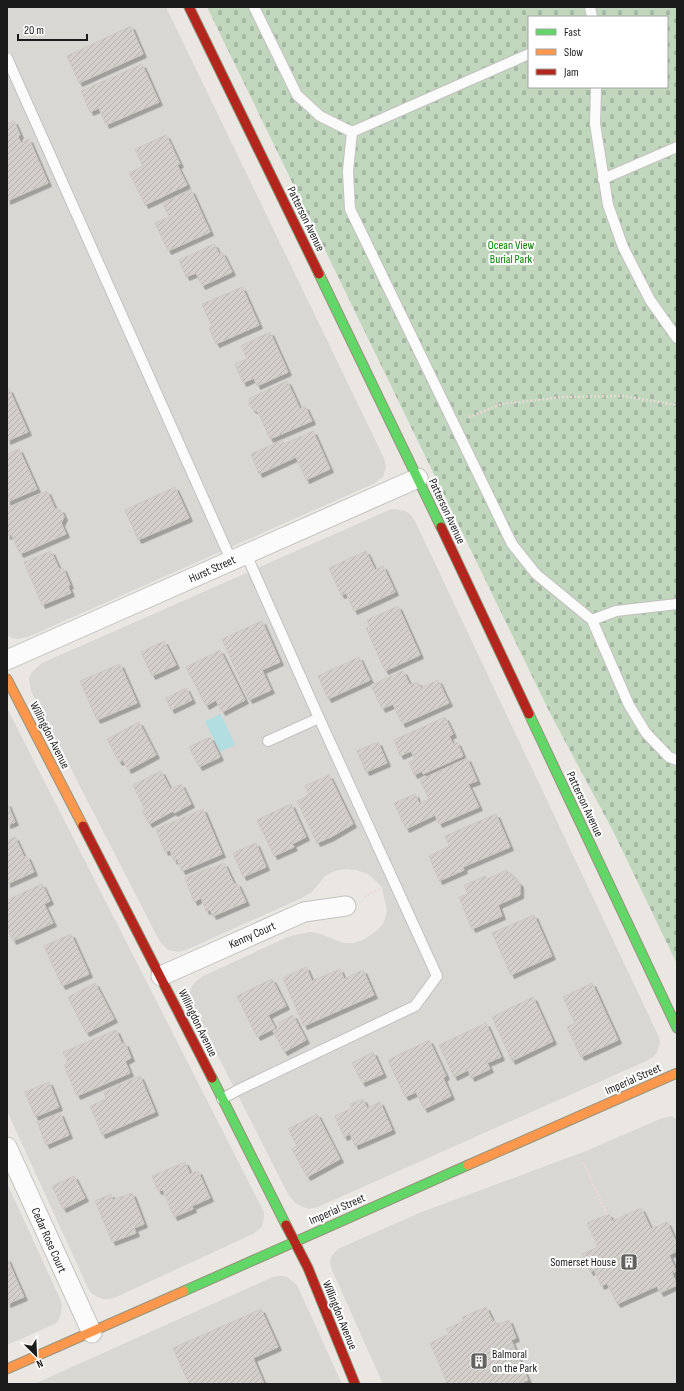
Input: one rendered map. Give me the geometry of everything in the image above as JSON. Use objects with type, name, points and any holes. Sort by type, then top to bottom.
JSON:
[{"type":"street","name":"Patterson Avenue","points":[[189,7],[418,478],[677,1028]]},
{"type":"street","name":"Hurst Street","points":[[7,660],[418,478]]},
{"type":"street","name":"Willingdon Avenue","points":[[7,679],[308,1268],[355,1384]]},
{"type":"street","name":"Kenny Court","points":[[160,976],[304,912],[346,906]]},
{"type":"street","name":"Imperial Street","points":[[7,1370],[294,1241],[677,1073]]},
{"type":"street","name":"Cedar Rose Court","points":[[7,1147],[92,1333]]},
{"type":"lane","points":[[254,7],[297,95],[320,116],[352,132]]},
{"type":"lane","points":[[352,132],[528,54]]},
{"type":"lane","points":[[7,58],[238,557],[319,718],[437,976],[415,1006],[222,1099]]},
{"type":"lane","points":[[596,88],[595,124],[608,205],[623,247],[650,300],[677,338]]},
{"type":"lane","points":[[352,132],[348,171],[350,209],[512,544],[536,574],[592,620],[629,705],[646,733],[670,756],[677,760]]},
{"type":"lane","points":[[603,179],[677,147]]},
{"type":"lane","points":[[592,620],[616,611],[677,604]]},
{"type":"lane","points":[[268,741],[319,718]]},
{"type":"path","points":[[454,422],[502,404],[563,397],[623,396],[677,405]]},
{"type":"path","points":[[346,906],[395,882]]},
{"type":"path","points":[[583,1162],[607,1215]]},
{"type":"shaded area","points":[[7,7],[166,7],[384,458],[386,467],[383,477],[373,484],[28,637],[18,639],[7,635]]},
{"type":"shaded area","points":[[395,509],[405,511],[410,514],[415,521],[659,1037],[660,1043],[657,1053],[652,1058],[644,1062],[318,1207],[308,1209],[295,1203],[288,1194],[192,1005],[190,991],[196,981],[203,976],[290,936],[310,932],[318,933],[344,943],[353,943],[363,940],[379,929],[384,922],[387,911],[382,888],[368,874],[356,870],[346,869],[335,871],[325,876],[312,892],[302,898],[186,950],[179,952],[168,950],[160,942],[31,691],[29,678],[32,672],[42,663],[389,510]]},
{"type":"shaded area","points":[[7,708],[264,1212],[262,1227],[253,1234],[114,1298],[103,1299],[91,1293],[7,1111]]},
{"type":"shaded area","points":[[671,1116],[677,1119],[677,1384],[383,1384],[332,1270],[330,1262],[331,1257],[335,1252],[340,1248],[419,1213],[586,1151],[660,1119]]},
{"type":"shaded area","points":[[7,1183],[62,1306],[61,1314],[57,1323],[7,1345]]},
{"type":"shaded area","points":[[273,1277],[287,1277],[297,1285],[342,1384],[34,1384]]},
{"type":"green space","name":"Ocean View Burial Park","points":[[207,7],[677,7],[677,964],[613,831],[550,713]]},
{"type":"water","points":[[221,714],[235,745],[220,752],[205,721]]},
{"type":"building","points":[[131,26],[143,54],[79,83],[67,56]]},
{"type":"building","points":[[142,64],[159,102],[106,125],[99,108],[90,112],[81,91]]},
{"type":"building","points":[[14,121],[20,135],[18,137],[21,143],[29,139],[48,183],[7,201],[7,124]]},
{"type":"building","points":[[166,135],[180,164],[177,165],[187,185],[145,205],[129,173],[143,166],[135,149]]},
{"type":"building","points":[[191,190],[210,232],[168,251],[155,223],[169,217],[163,203]]},
{"type":"building","points":[[214,244],[219,254],[222,252],[232,272],[202,286],[196,273],[186,277],[179,260]]},
{"type":"building","points":[[242,287],[259,325],[216,344],[209,328],[212,327],[202,304]]},
{"type":"building","points":[[270,332],[288,372],[257,386],[254,378],[243,383],[235,364],[247,359],[241,346]]},
{"type":"building","points":[[287,381],[300,409],[305,406],[312,421],[270,439],[258,412],[252,409],[249,404],[250,398]]},
{"type":"building","points":[[9,389],[28,432],[7,441],[7,390]]},
{"type":"building","points":[[313,431],[330,469],[306,480],[296,457],[259,474],[251,454],[282,440],[284,444]]},
{"type":"building","points":[[19,449],[37,489],[7,502],[7,454]]},
{"type":"building","points":[[175,487],[189,518],[138,540],[125,510]]},
{"type":"building","points":[[47,491],[55,509],[61,510],[64,517],[61,523],[66,534],[20,554],[11,534],[7,536],[7,508]]},
{"type":"building","points":[[51,551],[59,569],[63,568],[70,585],[68,586],[71,593],[42,605],[24,562]]},
{"type":"building","points":[[366,551],[375,570],[383,566],[395,592],[354,611],[346,593],[341,595],[329,568]]},
{"type":"building","points":[[398,606],[420,655],[385,671],[366,628],[370,627],[367,620]]},
{"type":"building","points":[[262,621],[280,662],[262,670],[271,690],[249,700],[222,639]]},
{"type":"building","points":[[164,641],[176,665],[152,676],[141,652]]},
{"type":"building","points":[[220,650],[245,700],[222,712],[216,700],[206,706],[186,667]]},
{"type":"building","points":[[359,657],[370,680],[328,699],[318,676]]},
{"type":"building","points":[[120,664],[137,703],[97,720],[80,681]]},
{"type":"building","points":[[403,671],[410,685],[418,682],[421,688],[438,680],[449,703],[402,724],[393,704],[382,709],[371,685]]},
{"type":"building","points":[[186,688],[192,700],[171,710],[166,698]]},
{"type":"building","points":[[445,717],[453,734],[449,736],[453,744],[457,742],[463,756],[423,774],[422,771],[414,775],[409,762],[415,759],[411,751],[400,756],[394,740]]},
{"type":"building","points":[[139,722],[156,755],[128,770],[123,760],[119,762],[107,739]]},
{"type":"building","points":[[210,737],[220,757],[199,767],[189,747]]},
{"type":"building","points":[[378,742],[387,763],[366,772],[357,751]]},
{"type":"building","points":[[467,758],[477,781],[468,784],[479,807],[439,824],[435,815],[406,829],[394,803],[415,794],[419,803],[429,799],[420,780]]},
{"type":"building","points":[[161,771],[170,789],[181,784],[191,804],[174,813],[173,811],[149,824],[142,811],[145,810],[133,785]]},
{"type":"building","points":[[329,775],[353,824],[331,837],[317,843],[297,801],[309,795],[305,786]]},
{"type":"building","points":[[7,803],[15,822],[7,825]]},
{"type":"building","points":[[291,804],[306,837],[292,844],[294,847],[274,856],[257,820]]},
{"type":"building","points":[[203,809],[222,854],[182,871],[177,859],[174,861],[170,850],[165,852],[156,829]]},
{"type":"building","points":[[496,814],[510,847],[463,867],[464,870],[439,881],[429,856],[449,846],[445,836]]},
{"type":"building","points":[[15,837],[24,857],[27,856],[34,872],[7,884],[7,841]]},
{"type":"building","points":[[256,843],[266,867],[243,877],[233,853]]},
{"type":"building","points":[[224,863],[234,884],[237,883],[246,902],[213,916],[210,910],[206,911],[201,898],[194,902],[185,878]]},
{"type":"building","points":[[507,870],[520,884],[520,895],[498,905],[502,916],[472,929],[459,897],[468,894],[464,885],[486,876],[487,879]]},
{"type":"building","points":[[42,884],[50,901],[44,904],[53,923],[13,941],[7,928],[7,917],[9,916],[7,912],[7,900]]},
{"type":"building","points":[[534,915],[552,956],[511,975],[492,933]]},
{"type":"building","points":[[71,934],[89,974],[62,986],[44,946]]},
{"type":"building","points":[[306,967],[312,981],[340,969],[344,979],[363,970],[374,995],[304,1026],[283,978]]},
{"type":"building","points":[[272,979],[286,1006],[268,1015],[275,1028],[257,1037],[237,996]]},
{"type":"building","points":[[95,983],[114,1019],[86,1033],[68,997]]},
{"type":"building","points":[[592,983],[618,1040],[581,1057],[567,1027],[575,1023],[563,997]]},
{"type":"building","points":[[533,997],[553,1041],[512,1061],[492,1017]]},
{"type":"building","points":[[293,1015],[306,1040],[284,1052],[273,1031],[280,1027],[278,1023]]},
{"type":"building","points":[[486,1023],[501,1057],[487,1063],[490,1069],[471,1078],[468,1070],[454,1077],[439,1045]]},
{"type":"building","points":[[116,1030],[122,1044],[125,1043],[131,1058],[125,1061],[130,1073],[77,1096],[64,1065],[68,1063],[63,1052]]},
{"type":"building","points":[[429,1040],[446,1076],[443,1078],[451,1096],[424,1109],[416,1092],[405,1097],[388,1060]]},
{"type":"building","points":[[373,1052],[383,1074],[362,1083],[352,1063]]},
{"type":"building","points":[[140,1076],[155,1112],[102,1135],[90,1106],[106,1099],[104,1092]]},
{"type":"building","points":[[49,1082],[59,1107],[35,1117],[25,1092]]},
{"type":"building","points":[[363,1099],[367,1108],[380,1102],[392,1130],[355,1146],[350,1134],[344,1137],[335,1116],[352,1108],[350,1104]]},
{"type":"building","points":[[60,1113],[69,1135],[46,1145],[37,1122]]},
{"type":"building","points":[[317,1114],[340,1159],[307,1177],[292,1149],[297,1146],[288,1129]]},
{"type":"building","points":[[185,1162],[190,1174],[198,1171],[210,1198],[192,1206],[193,1209],[174,1217],[163,1190],[158,1191],[152,1176]]},
{"type":"building","points":[[74,1176],[85,1198],[63,1209],[52,1186]]},
{"type":"building","points":[[132,1193],[144,1224],[134,1228],[136,1233],[112,1242],[95,1201],[111,1194],[113,1200]]},
{"type":"building","name":"Somerset House","points":[[641,1208],[651,1229],[667,1222],[675,1240],[677,1239],[677,1251],[669,1255],[676,1271],[672,1273],[677,1285],[660,1293],[657,1286],[617,1304],[607,1283],[601,1286],[594,1270],[590,1272],[582,1254],[598,1247],[587,1223],[609,1214],[612,1221]]},
{"type":"building","points":[[7,1258],[12,1270],[7,1272]]},
{"type":"building","points":[[12,1270],[24,1297],[7,1304],[7,1272]]},
{"type":"building","name":"Balmoral on the Park","points":[[486,1307],[493,1322],[495,1320],[497,1325],[509,1320],[516,1338],[511,1340],[528,1380],[518,1384],[442,1384],[447,1382],[430,1343],[449,1334],[446,1329],[464,1321],[462,1317]]},
{"type":"building","points":[[261,1309],[278,1347],[253,1358],[264,1384],[189,1384],[173,1348]]},
{"type":"traffic: fast","points":[[319,274],[441,527]]},
{"type":"traffic: fast","points":[[529,714],[677,1028]]},
{"type":"traffic: fast","points":[[212,1078],[286,1225]]},
{"type":"traffic: fast","points":[[184,1291],[468,1165]]},
{"type":"traffic: slow","points":[[7,679],[83,826]]},
{"type":"traffic: slow","points":[[468,1165],[677,1073]]},
{"type":"traffic: slow","points":[[7,1369],[184,1291]]},
{"type":"traffic: jam","points":[[189,7],[319,274]]},
{"type":"traffic: jam","points":[[441,527],[529,714]]},
{"type":"traffic: jam","points":[[83,826],[212,1078]]},
{"type":"traffic: jam","points":[[286,1225],[308,1268],[355,1384]]},
{"type":"place","name":"Somerset House","points":[[629,1262]]},
{"type":"place","name":"Balmoral on the Park","points":[[479,1361]]}]
